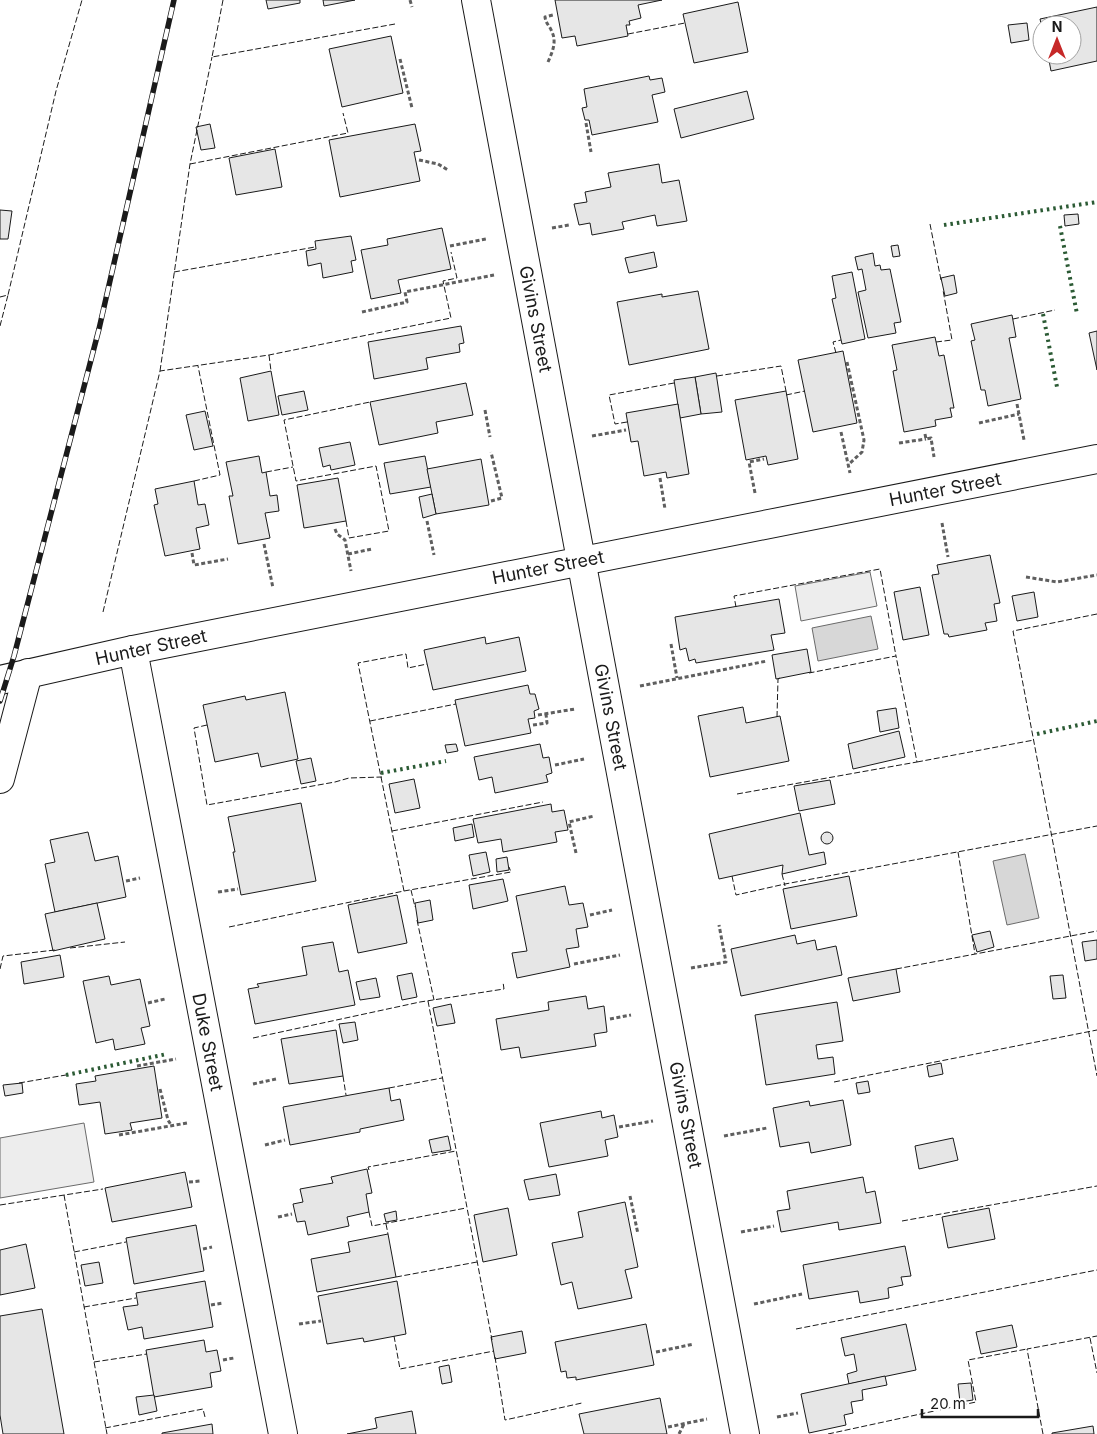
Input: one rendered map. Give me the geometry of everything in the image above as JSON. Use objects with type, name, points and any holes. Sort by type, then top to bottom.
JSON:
[{"type":"street","name":"Givins Street","points":[[476,0],[746,1434]]},
{"type":"street","name":"Hunter Street","points":[[0,680],[133,650],[1097,459]]},
{"type":"street","name":"Duke Street","points":[[133,650],[283,1434]]},
{"type":"street","points":[[0,779],[28,673]]},
{"type":"path","points":[[410,0],[412,7]]},
{"type":"path","points":[[548,62],[554,46],[553,33],[546,24],[545,17],[553,16]]},
{"type":"path","points":[[400,60],[412,108]]},
{"type":"path","points":[[586,123],[591,152]]},
{"type":"path","points":[[419,160],[438,164],[448,170]]},
{"type":"path","points":[[545,230],[569,225]]},
{"type":"path","points":[[450,246],[491,238]]},
{"type":"path","points":[[362,312],[407,302],[405,292],[499,274]]},
{"type":"path","points":[[847,362],[864,440],[862,452],[848,465]]},
{"type":"path","points":[[1018,404],[1026,448]]},
{"type":"path","points":[[485,410],[490,438]]},
{"type":"path","points":[[979,422],[1019,414]]},
{"type":"path","points":[[585,438],[626,430]]},
{"type":"path","points":[[841,432],[850,474]]},
{"type":"path","points":[[924,434],[926,439]]},
{"type":"path","points":[[899,443],[931,438],[936,466]]},
{"type":"path","points":[[491,452],[502,498],[491,501]]},
{"type":"path","points":[[757,501],[749,462],[764,459]]},
{"type":"path","points":[[660,478],[666,518]]},
{"type":"path","points":[[427,521],[436,563]]},
{"type":"path","points":[[941,521],[948,557]]},
{"type":"path","points":[[335,529],[337,534],[345,540],[352,579]]},
{"type":"path","points":[[264,544],[274,593]]},
{"type":"path","points":[[348,554],[372,549]]},
{"type":"path","points":[[192,553],[194,565],[228,559]]},
{"type":"path","points":[[1026,577],[1057,582],[1097,575]]},
{"type":"path","points":[[672,644],[677,678]]},
{"type":"path","points":[[633,687],[767,661]]},
{"type":"path","points":[[538,715],[584,707]]},
{"type":"path","points":[[532,725],[547,724],[546,714]]},
{"type":"path","points":[[555,765],[593,757]]},
{"type":"path","points":[[576,853],[569,822],[596,816]]},
{"type":"path","points":[[126,881],[140,878]]},
{"type":"path","points":[[218,892],[238,888]]},
{"type":"path","points":[[590,915],[615,910]]},
{"type":"path","points":[[688,969],[726,962],[719,925]]},
{"type":"path","points":[[574,964],[622,955]]},
{"type":"path","points":[[148,1003],[165,999]]},
{"type":"path","points":[[610,1019],[636,1014]]},
{"type":"path","points":[[137,1066],[176,1059]]},
{"type":"path","points":[[253,1084],[276,1080]]},
{"type":"path","points":[[160,1089],[171,1125]]},
{"type":"path","points":[[619,1127],[655,1120]]},
{"type":"path","points":[[119,1135],[188,1123]]},
{"type":"path","points":[[721,1137],[767,1128]]},
{"type":"path","points":[[265,1145],[285,1140]]},
{"type":"path","points":[[189,1182],[200,1181]]},
{"type":"path","points":[[630,1196],[638,1234]]},
{"type":"path","points":[[278,1217],[292,1214]]},
{"type":"path","points":[[738,1233],[774,1226]]},
{"type":"path","points":[[203,1249],[212,1247]]},
{"type":"path","points":[[754,1304],[802,1294]]},
{"type":"path","points":[[211,1305],[222,1303]]},
{"type":"path","points":[[299,1324],[321,1321]]},
{"type":"path","points":[[656,1352],[697,1344]]},
{"type":"path","points":[[775,1417],[798,1413]]},
{"type":"path","points":[[668,1427],[712,1417]]},
{"type":"path","points":[[679,1434],[684,1424]]},
{"type":"shaded area","points":[[870,572],[877,606],[801,621],[795,586]]},
{"type":"shaded area","points":[[871,616],[878,649],[818,661],[812,628]]},
{"type":"shaded area","points":[[1025,854],[1039,918],[1007,925],[993,861]]},
{"type":"shaded area","points":[[84,1123],[94,1182],[0,1198],[0,1138]]},
{"type":"building","points":[[266,0],[300,0],[300,3],[268,9]]},
{"type":"building","points":[[323,0],[355,0],[324,6]]},
{"type":"building","points":[[555,0],[662,0],[638,5],[641,18],[629,21],[630,25],[626,25],[628,36],[577,46],[575,36],[562,38]]},
{"type":"building","points":[[738,2],[748,52],[694,63],[683,14]]},
{"type":"building","points":[[1097,7],[1097,61],[1082,64],[1082,15],[1059,15]]},
{"type":"building","points":[[1027,23],[1029,40],[1011,43],[1008,25]]},
{"type":"building","points":[[391,36],[403,93],[342,107],[329,49]]},
{"type":"building","points":[[1050,65],[1079,65],[1051,71]]},
{"type":"building","points":[[649,76],[650,80],[662,78],[665,92],[652,95],[658,122],[592,135],[589,120],[585,120],[582,108],[587,107],[584,89]]},
{"type":"building","points":[[747,91],[754,119],[681,138],[674,109]]},
{"type":"building","points":[[210,124],[215,148],[201,150],[196,127]]},
{"type":"building","points":[[415,124],[421,151],[414,152],[420,181],[340,197],[329,140]]},
{"type":"building","points":[[275,149],[282,187],[236,195],[229,158]]},
{"type":"building","points":[[659,164],[662,183],[679,180],[687,221],[657,226],[655,215],[622,222],[624,229],[592,235],[590,223],[579,225],[574,204],[587,202],[585,192],[611,187],[608,173]]},
{"type":"building","points":[[0,210],[12,211],[8,239],[0,239]]},
{"type":"building","points":[[1078,214],[1079,224],[1065,226],[1064,215]]},
{"type":"building","points":[[442,228],[451,269],[398,280],[401,293],[371,299],[361,250],[388,245],[387,239]]},
{"type":"building","points":[[351,236],[356,260],[351,261],[353,272],[323,278],[321,263],[308,266],[306,251],[316,249],[315,241]]},
{"type":"building","points":[[898,245],[900,256],[893,257],[891,246]]},
{"type":"building","points":[[654,252],[657,267],[629,273],[625,258]]},
{"type":"building","points":[[873,253],[875,266],[880,265],[881,270],[890,269],[901,322],[894,323],[896,333],[868,338],[858,292],[866,290],[862,269],[858,270],[855,257]]},
{"type":"building","points":[[852,272],[865,339],[842,344],[832,299],[836,298],[832,276]]},
{"type":"building","points":[[954,275],[957,293],[945,296],[941,278]]},
{"type":"building","points":[[698,291],[709,349],[629,365],[617,302],[662,294],[662,297]]},
{"type":"building","points":[[1012,315],[1016,337],[1009,338],[1021,399],[988,406],[985,390],[981,390],[971,341],[975,340],[971,324]]},
{"type":"building","points":[[461,326],[464,343],[459,344],[460,352],[426,358],[428,369],[374,379],[368,342]]},
{"type":"building","points":[[1097,331],[1097,370],[1089,333]]},
{"type":"building","points":[[935,337],[939,356],[944,355],[954,408],[950,408],[952,417],[935,420],[936,426],[904,432],[893,371],[897,370],[892,345]]},
{"type":"building","points":[[843,351],[857,423],[813,432],[798,360]]},
{"type":"building","points":[[271,371],[279,415],[248,421],[240,378]]},
{"type":"building","points":[[716,373],[722,412],[701,414],[695,377]]},
{"type":"building","points":[[695,377],[701,414],[680,418],[674,380]]},
{"type":"building","points":[[466,383],[473,415],[436,422],[438,433],[379,445],[370,402]]},
{"type":"building","points":[[304,391],[308,410],[282,415],[278,396]]},
{"type":"building","points":[[786,391],[798,459],[768,465],[766,456],[746,460],[735,400]]},
{"type":"building","points":[[678,404],[689,474],[667,478],[666,472],[644,476],[638,441],[631,442],[626,413]]},
{"type":"building","points":[[205,411],[213,446],[194,450],[186,415]]},
{"type":"building","points":[[350,442],[355,465],[331,470],[330,465],[323,467],[319,448]]},
{"type":"building","points":[[259,456],[262,473],[266,472],[270,496],[277,495],[279,511],[265,513],[270,538],[238,544],[229,496],[233,496],[226,462]]},
{"type":"building","points":[[425,456],[431,487],[390,494],[384,463]]},
{"type":"building","points":[[481,459],[489,505],[436,514],[427,469]]},
{"type":"building","points":[[338,478],[346,521],[304,528],[297,485]]},
{"type":"building","points":[[194,481],[198,505],[205,504],[209,525],[196,528],[200,549],[165,556],[154,505],[158,504],[155,489]]},
{"type":"building","points":[[432,494],[436,514],[423,518],[419,497]]},
{"type":"building","points":[[990,555],[1000,603],[994,604],[997,621],[985,623],[987,630],[949,637],[948,634],[944,634],[932,575],[939,574],[937,565]]},
{"type":"building","points":[[920,587],[929,635],[903,640],[894,592]]},
{"type":"building","points":[[1034,592],[1038,617],[1017,621],[1012,596]]},
{"type":"building","points":[[779,599],[785,633],[771,635],[774,650],[696,663],[695,659],[689,661],[686,648],[680,650],[675,617]]},
{"type":"building","points":[[485,637],[486,644],[519,637],[526,671],[433,690],[424,650]]},
{"type":"building","points":[[807,649],[811,672],[776,679],[772,655]]},
{"type":"building","points":[[528,685],[530,694],[535,694],[539,709],[534,711],[535,718],[528,719],[531,733],[465,746],[455,700]]},
{"type":"building","points":[[285,692],[298,759],[261,767],[258,753],[215,762],[203,705],[245,696],[246,700]]},
{"type":"building","points":[[743,707],[746,723],[780,716],[789,761],[710,777],[698,716]]},
{"type":"building","points":[[896,708],[899,728],[880,732],[877,711]]},
{"type":"building","points":[[899,731],[905,757],[853,769],[848,744]]},
{"type":"building","points":[[456,744],[458,751],[447,753],[445,745]]},
{"type":"building","points":[[540,744],[543,758],[549,757],[552,773],[546,775],[548,782],[495,793],[492,777],[479,780],[474,757]]},
{"type":"building","points":[[311,758],[316,781],[301,784],[296,761]]},
{"type":"building","points":[[414,779],[420,808],[395,813],[389,784]]},
{"type":"building","points":[[830,780],[835,804],[799,811],[794,786]]},
{"type":"building","points":[[301,803],[316,881],[241,895],[228,817]]},
{"type":"building","points":[[551,804],[552,812],[564,810],[568,830],[555,832],[557,842],[503,852],[501,839],[478,843],[473,819]]},
{"type":"building","points":[[800,813],[809,855],[824,852],[826,864],[782,874],[783,865],[719,879],[709,834]]},
{"type":"building","points":[[472,824],[474,837],[455,841],[453,828]]},
{"type":"building","points":[[88,832],[95,861],[118,856],[126,897],[55,912],[45,864],[55,862],[50,840]]},
{"type":"building","points":[[825,832],[829,832],[833,838],[829,844],[825,844],[821,840],[821,836]]},
{"type":"building","points":[[486,852],[490,872],[473,876],[469,855]]},
{"type":"building","points":[[507,857],[509,870],[497,872],[496,859]]},
{"type":"building","points":[[849,876],[857,916],[791,929],[783,889]]},
{"type":"building","points":[[503,879],[508,901],[473,909],[469,885]]},
{"type":"building","points":[[565,886],[569,905],[583,903],[588,927],[576,929],[579,947],[566,949],[570,967],[517,978],[512,953],[527,951],[516,896]]},
{"type":"building","points":[[397,895],[407,943],[358,953],[348,905]]},
{"type":"building","points":[[430,900],[433,920],[418,923],[415,903]]},
{"type":"building","points":[[97,903],[105,939],[53,951],[45,914]]},
{"type":"building","points":[[990,931],[994,947],[977,952],[972,935]]},
{"type":"building","points":[[795,935],[797,944],[815,940],[817,950],[836,946],[842,975],[741,996],[731,949]]},
{"type":"building","points":[[1097,940],[1097,959],[1085,961],[1082,942]]},
{"type":"building","points":[[333,942],[339,972],[348,970],[355,1005],[255,1024],[248,989],[259,987],[257,984],[307,975],[302,947]]},
{"type":"building","points":[[60,955],[64,977],[24,984],[21,962]]},
{"type":"building","points":[[896,969],[900,992],[853,1001],[848,978]]},
{"type":"building","points":[[412,973],[417,997],[402,1000],[397,976]]},
{"type":"building","points":[[1063,975],[1066,998],[1053,999],[1050,976]]},
{"type":"building","points":[[109,976],[111,985],[140,979],[150,1026],[141,1028],[145,1044],[115,1050],[113,1039],[96,1043],[83,981]]},
{"type":"building","points":[[376,978],[380,997],[360,1000],[356,982]]},
{"type":"building","points":[[586,996],[588,1009],[604,1006],[607,1032],[594,1034],[596,1046],[521,1058],[519,1047],[501,1050],[496,1019],[549,1010],[548,1002]]},
{"type":"building","points":[[837,1002],[843,1041],[816,1045],[818,1059],[833,1057],[835,1074],[766,1085],[755,1015]]},
{"type":"building","points":[[451,1004],[455,1023],[437,1026],[433,1008]]},
{"type":"building","points":[[355,1022],[358,1040],[343,1043],[339,1024]]},
{"type":"building","points":[[336,1030],[343,1076],[289,1084],[281,1039]]},
{"type":"building","points":[[941,1063],[943,1074],[929,1077],[927,1066]]},
{"type":"building","points":[[154,1066],[162,1118],[130,1123],[132,1130],[105,1134],[100,1102],[79,1105],[76,1084],[96,1081],[95,1076]]},
{"type":"building","points":[[868,1081],[870,1092],[858,1094],[856,1083]]},
{"type":"building","points":[[22,1083],[23,1093],[5,1096],[3,1085]]},
{"type":"building","points":[[389,1088],[391,1101],[400,1099],[404,1120],[360,1129],[360,1132],[290,1145],[283,1107]]},
{"type":"building","points":[[843,1100],[851,1145],[811,1153],[809,1142],[780,1147],[773,1108],[809,1101],[810,1106]]},
{"type":"building","points":[[601,1111],[602,1118],[614,1115],[618,1137],[605,1140],[608,1156],[549,1167],[540,1123]]},
{"type":"building","points":[[448,1136],[451,1150],[432,1153],[429,1140]]},
{"type":"building","points":[[953,1138],[958,1160],[919,1169],[915,1146]]},
{"type":"building","points":[[367,1169],[372,1193],[366,1194],[369,1212],[347,1217],[349,1226],[308,1235],[305,1221],[297,1222],[293,1204],[303,1202],[300,1189],[333,1183],[331,1177]]},
{"type":"building","points":[[185,1172],[192,1207],[112,1222],[105,1188]]},
{"type":"building","points":[[556,1174],[560,1195],[529,1200],[524,1180]]},
{"type":"building","points":[[863,1177],[866,1193],[875,1191],[881,1223],[839,1230],[838,1222],[781,1232],[777,1211],[790,1209],[787,1191]]},
{"type":"building","points":[[625,1202],[638,1267],[625,1270],[632,1298],[578,1309],[572,1282],[561,1285],[552,1243],[583,1237],[578,1212]]},
{"type":"building","points":[[508,1208],[517,1255],[483,1262],[474,1215]]},
{"type":"building","points":[[989,1208],[995,1239],[948,1248],[942,1217]]},
{"type":"building","points":[[396,1211],[397,1220],[386,1222],[384,1214]]},
{"type":"building","points":[[196,1225],[204,1271],[134,1284],[126,1238]]},
{"type":"building","points":[[388,1234],[396,1277],[317,1292],[311,1259],[350,1252],[348,1242]]},
{"type":"building","points":[[26,1244],[35,1288],[0,1295],[0,1250]]},
{"type":"building","points":[[905,1246],[911,1276],[901,1277],[903,1285],[888,1288],[889,1298],[860,1303],[858,1291],[809,1299],[803,1265]]},
{"type":"building","points":[[99,1262],[103,1283],[85,1286],[81,1265]]},
{"type":"building","points":[[205,1281],[213,1327],[144,1339],[142,1327],[128,1330],[123,1307],[138,1305],[136,1293]]},
{"type":"building","points":[[397,1281],[406,1334],[364,1342],[363,1338],[327,1344],[318,1296]]},
{"type":"building","points":[[42,1309],[64,1434],[3,1434],[0,1415],[0,1316]]},
{"type":"building","points":[[646,1324],[654,1365],[576,1380],[576,1377],[567,1378],[566,1371],[561,1372],[555,1342]]},
{"type":"building","points":[[906,1324],[916,1370],[849,1384],[847,1374],[857,1371],[854,1354],[845,1356],[841,1338]]},
{"type":"building","points":[[1012,1325],[1017,1347],[981,1354],[976,1332]]},
{"type":"building","points":[[522,1331],[526,1353],[495,1359],[491,1337]]},
{"type":"building","points":[[204,1340],[206,1352],[217,1350],[221,1371],[210,1373],[212,1387],[154,1397],[146,1350]]},
{"type":"building","points":[[449,1365],[452,1382],[442,1384],[439,1367]]},
{"type":"building","points":[[885,1376],[887,1385],[862,1390],[863,1400],[851,1402],[853,1413],[844,1415],[846,1425],[809,1433],[801,1394]]},
{"type":"building","points":[[971,1383],[973,1400],[960,1402],[958,1384]]},
{"type":"building","points":[[154,1395],[157,1411],[139,1415],[136,1397]]},
{"type":"building","points":[[660,1398],[667,1434],[584,1434],[579,1414]]},
{"type":"building","points":[[412,1411],[416,1434],[347,1434],[377,1428],[375,1418]]},
{"type":"building","points":[[212,1424],[213,1434],[162,1434],[162,1433]]},
{"type":"building","points":[[1093,1426],[1094,1434],[1052,1434],[1052,1433]]},
{"type":"railway","points":[[0,701],[14,656],[99,329],[174,0]]},
{"type":"hedge","points":[[944,225],[1097,202]]},
{"type":"hedge","points":[[1060,226],[1077,314]]},
{"type":"hedge","points":[[1043,314],[1057,387]]},
{"type":"hedge","points":[[1037,734],[1097,721]]},
{"type":"hedge","points":[[381,773],[446,761]]},
{"type":"hedge","points":[[66,1075],[167,1054]]},
{"type":"fence","points":[[0,297],[8,295],[56,91],[82,0]]},
{"type":"fence","points":[[223,0],[212,57],[395,24]]},
{"type":"fence","points":[[628,34],[685,23]]},
{"type":"fence","points":[[160,371],[190,164],[212,57]]},
{"type":"fence","points":[[190,164],[348,133],[343,113]]},
{"type":"fence","points":[[930,224],[941,280]]},
{"type":"fence","points":[[174,272],[315,247]]},
{"type":"fence","points":[[103,612],[160,371],[269,355],[451,318],[443,281],[457,278],[451,252]]},
{"type":"fence","points":[[936,342],[952,340],[943,290]]},
{"type":"fence","points":[[0,326],[8,295]]},
{"type":"fence","points":[[1013,319],[1055,310]]},
{"type":"fence","points":[[836,353],[833,342],[841,340]]},
{"type":"fence","points":[[269,355],[271,371]]},
{"type":"fence","points":[[194,481],[220,475],[198,366]]},
{"type":"fence","points":[[717,376],[781,366],[786,391]]},
{"type":"fence","points":[[627,422],[615,424],[609,395],[674,383]]},
{"type":"fence","points":[[786,395],[805,391]]},
{"type":"fence","points":[[346,521],[349,538],[389,531],[376,466],[296,481],[284,420],[370,402]]},
{"type":"fence","points":[[266,472],[293,467]]},
{"type":"fence","points":[[736,607],[734,596],[880,569],[896,656]]},
{"type":"fence","points":[[1097,614],[1013,631],[1097,1076]]},
{"type":"fence","points":[[404,891],[358,663],[406,654],[408,668],[427,664]]},
{"type":"fence","points":[[737,794],[917,762],[896,656],[809,673]]},
{"type":"fence","points":[[777,717],[778,679],[780,678]]},
{"type":"fence","points":[[370,721],[456,704]]},
{"type":"fence","points":[[207,725],[194,728],[207,805],[349,778],[382,777]]},
{"type":"fence","points":[[917,762],[1034,740]]},
{"type":"fence","points":[[392,831],[543,802]]},
{"type":"fence","points":[[732,876],[736,895],[785,884],[1097,826]]},
{"type":"fence","points":[[958,852],[975,954]]},
{"type":"fence","points":[[229,927],[404,891],[511,872],[509,867]]},
{"type":"fence","points":[[782,874],[785,886]]},
{"type":"fence","points":[[411,890],[415,907]]},
{"type":"fence","points":[[417,920],[434,1000]]},
{"type":"fence","points":[[896,969],[1097,931]]},
{"type":"fence","points":[[70,948],[125,942]]},
{"type":"fence","points":[[0,969],[3,956],[55,950]]},
{"type":"fence","points":[[253,1038],[420,1002],[504,989],[503,982]]},
{"type":"fence","points":[[428,1001],[492,1340]]},
{"type":"fence","points":[[834,1082],[1097,1030]]},
{"type":"fence","points":[[19,1083],[66,1075]]},
{"type":"fence","points":[[343,1076],[346,1095]]},
{"type":"fence","points":[[389,1088],[442,1078]]},
{"type":"fence","points":[[369,1170],[368,1167],[456,1151]]},
{"type":"fence","points":[[902,1221],[1097,1186]]},
{"type":"fence","points":[[0,1205],[103,1189]]},
{"type":"fence","points":[[64,1195],[107,1434]]},
{"type":"fence","points":[[369,1212],[372,1226],[466,1208]]},
{"type":"fence","points":[[386,1224],[388,1234]]},
{"type":"fence","points":[[74,1252],[126,1242]]},
{"type":"fence","points":[[396,1277],[477,1262]]},
{"type":"fence","points":[[796,1329],[1097,1270]]},
{"type":"fence","points":[[84,1307],[136,1298]]},
{"type":"fence","points":[[394,1336],[400,1369],[494,1351]]},
{"type":"fence","points":[[1043,1434],[1027,1349],[1097,1336]]},
{"type":"fence","points":[[1090,1338],[1097,1373]]},
{"type":"fence","points":[[828,1434],[976,1402],[968,1360],[1027,1349]]},
{"type":"fence","points":[[94,1362],[147,1354]]},
{"type":"fence","points":[[495,1357],[505,1420],[582,1403]]},
{"type":"fence","points":[[105,1428],[203,1409],[205,1417]]}]
